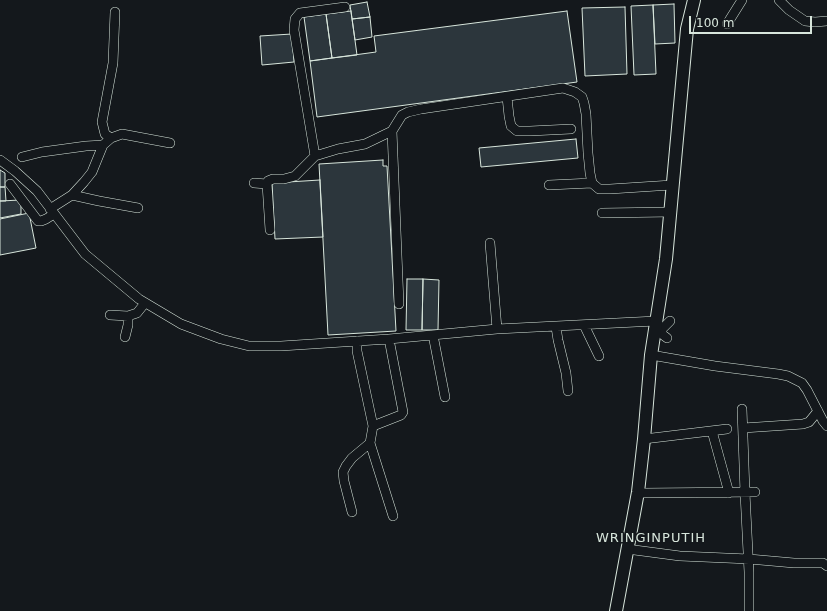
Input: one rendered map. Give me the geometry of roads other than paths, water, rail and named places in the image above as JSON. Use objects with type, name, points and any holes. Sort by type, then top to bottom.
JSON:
[{"type":"main road","points":[[616,611],[638,492],[651,355],[657,327],[671,212],[672,185],[687,29],[694,0]]},
{"type":"street","points":[[726,24],[742,0]]},
{"type":"street","points":[[779,0],[789,10],[806,21],[815,22],[827,20]]},
{"type":"street","points":[[315,156],[294,30],[295,19],[300,13],[345,7]]},
{"type":"street","points":[[111,138],[106,134],[102,122],[113,63],[115,12]]},
{"type":"street","points":[[270,230],[268,181],[295,176],[315,156],[338,149],[365,144],[392,131],[402,115],[414,110],[563,88],[575,92],[582,97],[586,114],[588,153],[592,182],[599,189],[672,185]]},
{"type":"street","points":[[507,97],[511,126],[517,130],[530,132],[571,129]]},
{"type":"street","points":[[392,131],[399,304]]},
{"type":"street","points":[[10,184],[38,221],[42,221],[72,195],[84,182],[92,172],[103,145],[111,138],[122,134],[170,142]]},
{"type":"street","points":[[22,157],[42,152],[103,145]]},
{"type":"street","points":[[0,160],[15,171],[37,191],[85,254],[139,299],[181,324],[249,346],[281,346],[389,339],[497,329],[556,326],[584,325],[657,327],[670,321]]},
{"type":"street","points":[[550,185],[592,182]]},
{"type":"street","points":[[254,184],[267,184]]},
{"type":"street","points":[[72,195],[138,208]]},
{"type":"street","points":[[602,213],[671,212]]},
{"type":"street","points":[[490,243],[497,329]]},
{"type":"street","points":[[110,315],[128,316],[136,313],[146,303]]},
{"type":"street","points":[[125,337],[128,325],[128,316]]},
{"type":"street","points":[[584,325],[599,356]]},
{"type":"street","points":[[556,326],[566,373],[568,391]]},
{"type":"street","points":[[657,327],[667,338]]},
{"type":"street","points":[[433,335],[445,397]]},
{"type":"street","points":[[373,426],[401,415],[403,412],[389,339]]},
{"type":"street","points":[[356,341],[373,426],[370,443],[393,516]]},
{"type":"street","points":[[651,355],[788,376],[802,383],[827,426]]},
{"type":"street","points":[[742,409],[750,611]]},
{"type":"street","points":[[743,428],[803,424],[809,422],[818,411]]},
{"type":"street","points":[[644,439],[727,429]]},
{"type":"street","points":[[712,431],[729,493]]},
{"type":"street","points":[[352,512],[344,481],[344,472],[346,466],[352,458],[370,443]]},
{"type":"street","points":[[638,492],[755,492]]},
{"type":"street","points":[[627,549],[680,556],[749,559],[794,563],[822,563],[827,566]]},
{"type":"district","name":"WRINGINPUTIH","points":[[651,539]]}]
